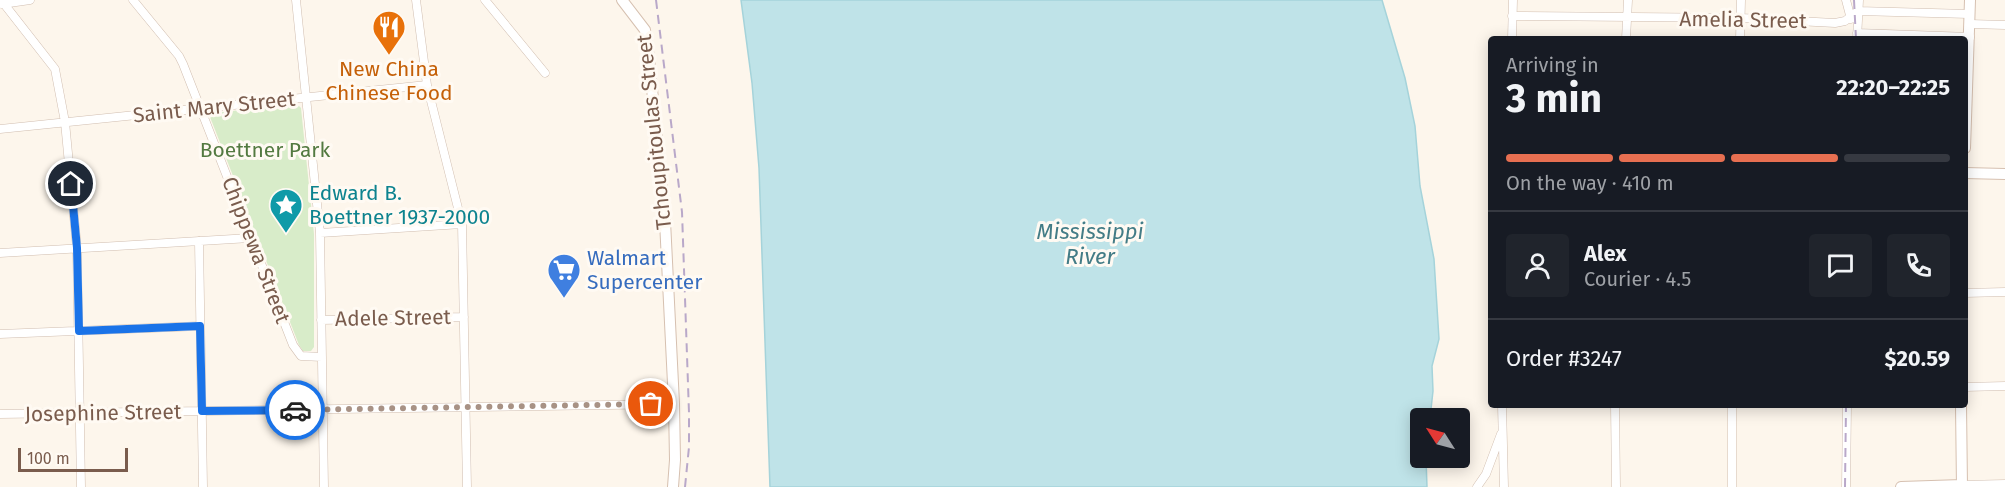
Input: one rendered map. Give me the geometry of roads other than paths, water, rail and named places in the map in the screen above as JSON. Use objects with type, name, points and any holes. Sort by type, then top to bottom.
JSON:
[{"type":"street","points":[[2,3],[30,0]]},
{"type":"street","name":"Chippewa Street","points":[[133,0],[179,56],[297,352],[306,357],[322,357]]},
{"type":"street","points":[[296,0],[320,233],[324,487]]},
{"type":"street","points":[[416,0],[427,85],[462,224],[467,487]]},
{"type":"street","points":[[485,0],[545,73]]},
{"type":"street","name":"Tchoupitoulas Street","points":[[622,0],[642,25],[647,39],[665,220],[674,404],[673,487]]},
{"type":"street","points":[[1512,36],[1513,0]]},
{"type":"street","points":[[1626,36],[1628,0]]},
{"type":"street","points":[[1740,36],[1741,0]]},
{"type":"street","points":[[1846,0],[1857,36]]},
{"type":"street","points":[[1857,36],[1859,0]]},
{"type":"street","points":[[1968,81],[1970,0]]},
{"type":"street","points":[[2,3],[55,69],[65,122],[77,248],[81,487]]},
{"type":"street","points":[[1858,11],[1969,19],[2005,26]]},
{"type":"street","name":"Amelia Street","points":[[1512,16],[1740,18],[1835,23],[1845,21],[1858,11]]},
{"type":"street","name":"Saint Mary Street","points":[[0,129],[427,85]]},
{"type":"street","points":[[1968,173],[2005,174]]},
{"type":"street","points":[[320,233],[462,224]]},
{"type":"street","points":[[0,253],[250,238]]},
{"type":"street","points":[[199,241],[203,487]]},
{"type":"street","points":[[1968,293],[2005,292]]},
{"type":"street","name":"Adele Street","points":[[321,320],[464,317]]},
{"type":"street","points":[[0,334],[200,326]]},
{"type":"street","points":[[1968,387],[2005,386]]},
{"type":"street","name":"Josephine Street","points":[[0,414],[674,404]]},
{"type":"street","points":[[1502,408],[1504,487]]},
{"type":"street","points":[[1615,408],[1616,487]]},
{"type":"street","points":[[1732,408],[1732,487]]},
{"type":"street","points":[[1846,487],[1847,408]]},
{"type":"street","points":[[1961,408],[1962,486]]},
{"type":"street","points":[[1477,487],[1486,474],[1503,430]]},
{"type":"street","points":[[1901,487],[2005,484]]},
{"type":"water","name":"Mississippi River","points":[[741,0],[1382,0],[1405,78],[1415,126],[1420,186],[1434,259],[1439,339],[1432,366],[1431,408],[1410,408],[1410,468],[1426,468],[1427,487],[770,487],[759,168],[752,83]]},
{"type":"railway","points":[[656,0],[682,212],[689,413],[689,447],[685,487]]},
{"type":"railway","points":[[1854,0],[1856,36]]},
{"type":"railway","points":[[1845,487],[1846,408]]},
{"type":"place","name":"New China Chinese Food","points":[[389,56]]},
{"type":"place","name":"Edward B. Boettner 1937-2000","points":[[286,234]]},
{"type":"place","name":"Walmart Supercenter","points":[[564,299]]},
{"type":"park label","name":"Boettner Park","points":[[265,150]]}]
